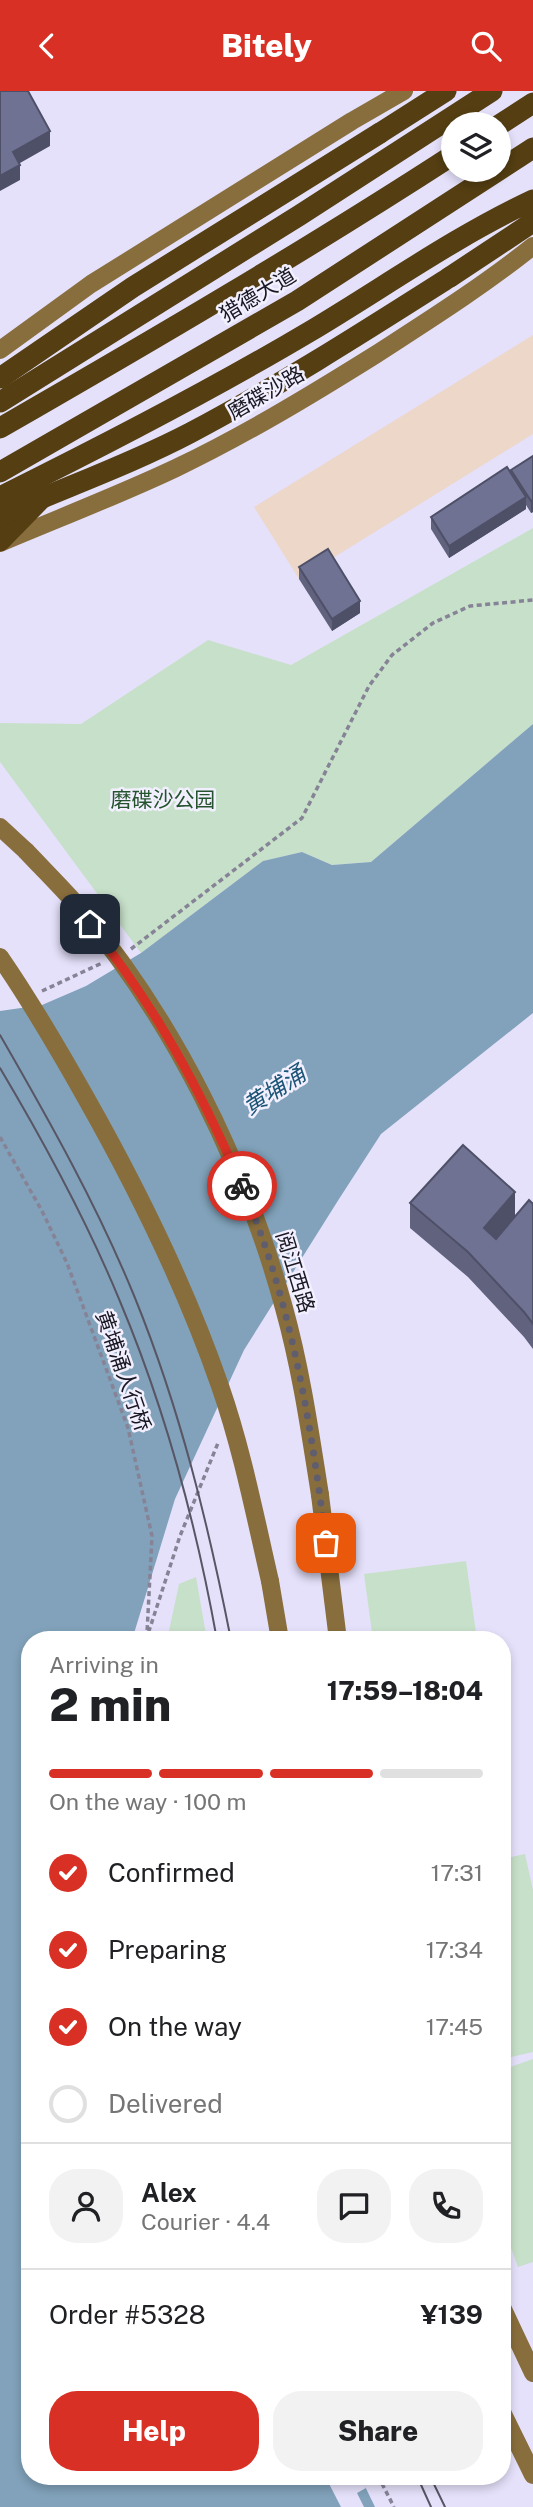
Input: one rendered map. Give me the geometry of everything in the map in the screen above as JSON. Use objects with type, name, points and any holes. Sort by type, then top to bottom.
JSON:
[{"type":"highway","points":[[0,378],[121,295],[446,91]]},
{"type":"highway","points":[[0,402],[300,215],[492,91]]},
{"type":"highway","points":[[511,117],[533,103]]},
{"type":"highway","name":"猎德大道","points":[[0,472],[297,301],[533,148]]},
{"type":"highway","name":"猎德大道","points":[[0,428],[309,247],[441,163]]},
{"type":"highway","points":[[0,497],[141,427],[265,358],[480,227],[533,200]]},
{"type":"highway","points":[[0,516],[189,433],[325,355],[533,222]]},
{"type":"highway","points":[[0,378],[74,354]]},
{"type":"highway","points":[[0,542],[85,454]]},
{"type":"main road","points":[[0,350],[90,284],[404,91]]},
{"type":"main road","name":"磨碟沙路","points":[[0,542],[178,467],[248,430],[420,326],[494,277],[533,246]]},
{"type":"main road","name":"阅江西路","points":[[0,827],[76,905],[157,1016],[211,1115],[246,1195],[284,1308],[301,1380],[320,1495],[337,1631]]},
{"type":"main road","points":[[0,957],[98,1119],[141,1199],[177,1279],[221,1389],[254,1511],[278,1631]]},
{"type":"main road","points":[[511,2326],[533,2373]]},
{"type":"main road","points":[[511,2430],[533,2475]]},
{"type":"path","points":[[121,954],[133,948],[302,818],[369,686],[392,655],[433,623],[470,606],[533,600]]},
{"type":"path","points":[[40,992],[110,959]]},
{"type":"path","name":"黄埔涌人行桥","points":[[0,1137],[43,1211],[67,1263],[128,1428],[152,1537],[147,1631]]},
{"type":"path","points":[[148,1631],[180,1536],[222,1434]]},
{"type":"path","points":[[383,2485],[394,2507]]},
{"type":"shaded area","points":[[533,335],[533,434],[299,579],[254,507]]},
{"type":"green space","name":"磨碟沙公园","points":[[533,528],[533,724],[371,862],[332,865],[302,852],[263,861],[141,953],[0,762],[0,723],[81,724],[208,640],[291,665]]},
{"type":"green space","points":[[466,1561],[476,1631],[372,1631],[364,1574]]},
{"type":"green space","points":[[196,1577],[205,1631],[169,1631],[179,1584]]},
{"type":"green space","points":[[525,1854],[533,1890],[533,2052],[511,2057],[511,1857]]},
{"type":"green space","points":[[533,2059],[533,2262],[518,2267],[511,2248],[511,2067]]},
{"type":"water","name":"黄埔涌","points":[[533,724],[533,1013],[381,1134],[339,1199],[244,1350],[175,1499],[135,1631],[21,1631],[21,2485],[364,2485],[375,2507],[0,2507],[0,1011],[42,1005],[86,986],[141,953],[263,861],[302,852],[332,865],[371,862]]},
{"type":"pier","points":[[330,2485],[364,2485],[366,2488],[357,2493],[364,2507],[341,2507]]},
{"type":"building","points":[[0,91],[28,91],[50,131],[13,152],[20,165],[0,176]]},
{"type":"building","points":[[533,456],[533,500],[531,501],[511,470]]},
{"type":"building","points":[[507,467],[526,497],[449,546],[431,517]]},
{"type":"building","points":[[328,549],[360,601],[332,619],[299,567]]},
{"type":"building","points":[[463,1145],[515,1192],[484,1228],[496,1239],[529,1200],[533,1204],[533,1324],[468,1252],[410,1203]]},
{"type":"tram line","points":[[0,1035],[89,1197],[135,1298],[179,1424],[213,1553],[229,1631]]},
{"type":"tram line","points":[[0,1068],[78,1210],[136,1340],[165,1424],[189,1509],[215,1631]]},
{"type":"tram line","points":[[421,2485],[431,2507]]},
{"type":"tram line","points":[[434,2485],[445,2507]]},
{"type":"way so far","points":[[242,1186],[284,1308],[301,1380],[326,1543]]},
{"type":"route","points":[[90,924],[157,1016],[211,1115],[242,1186]]}]
